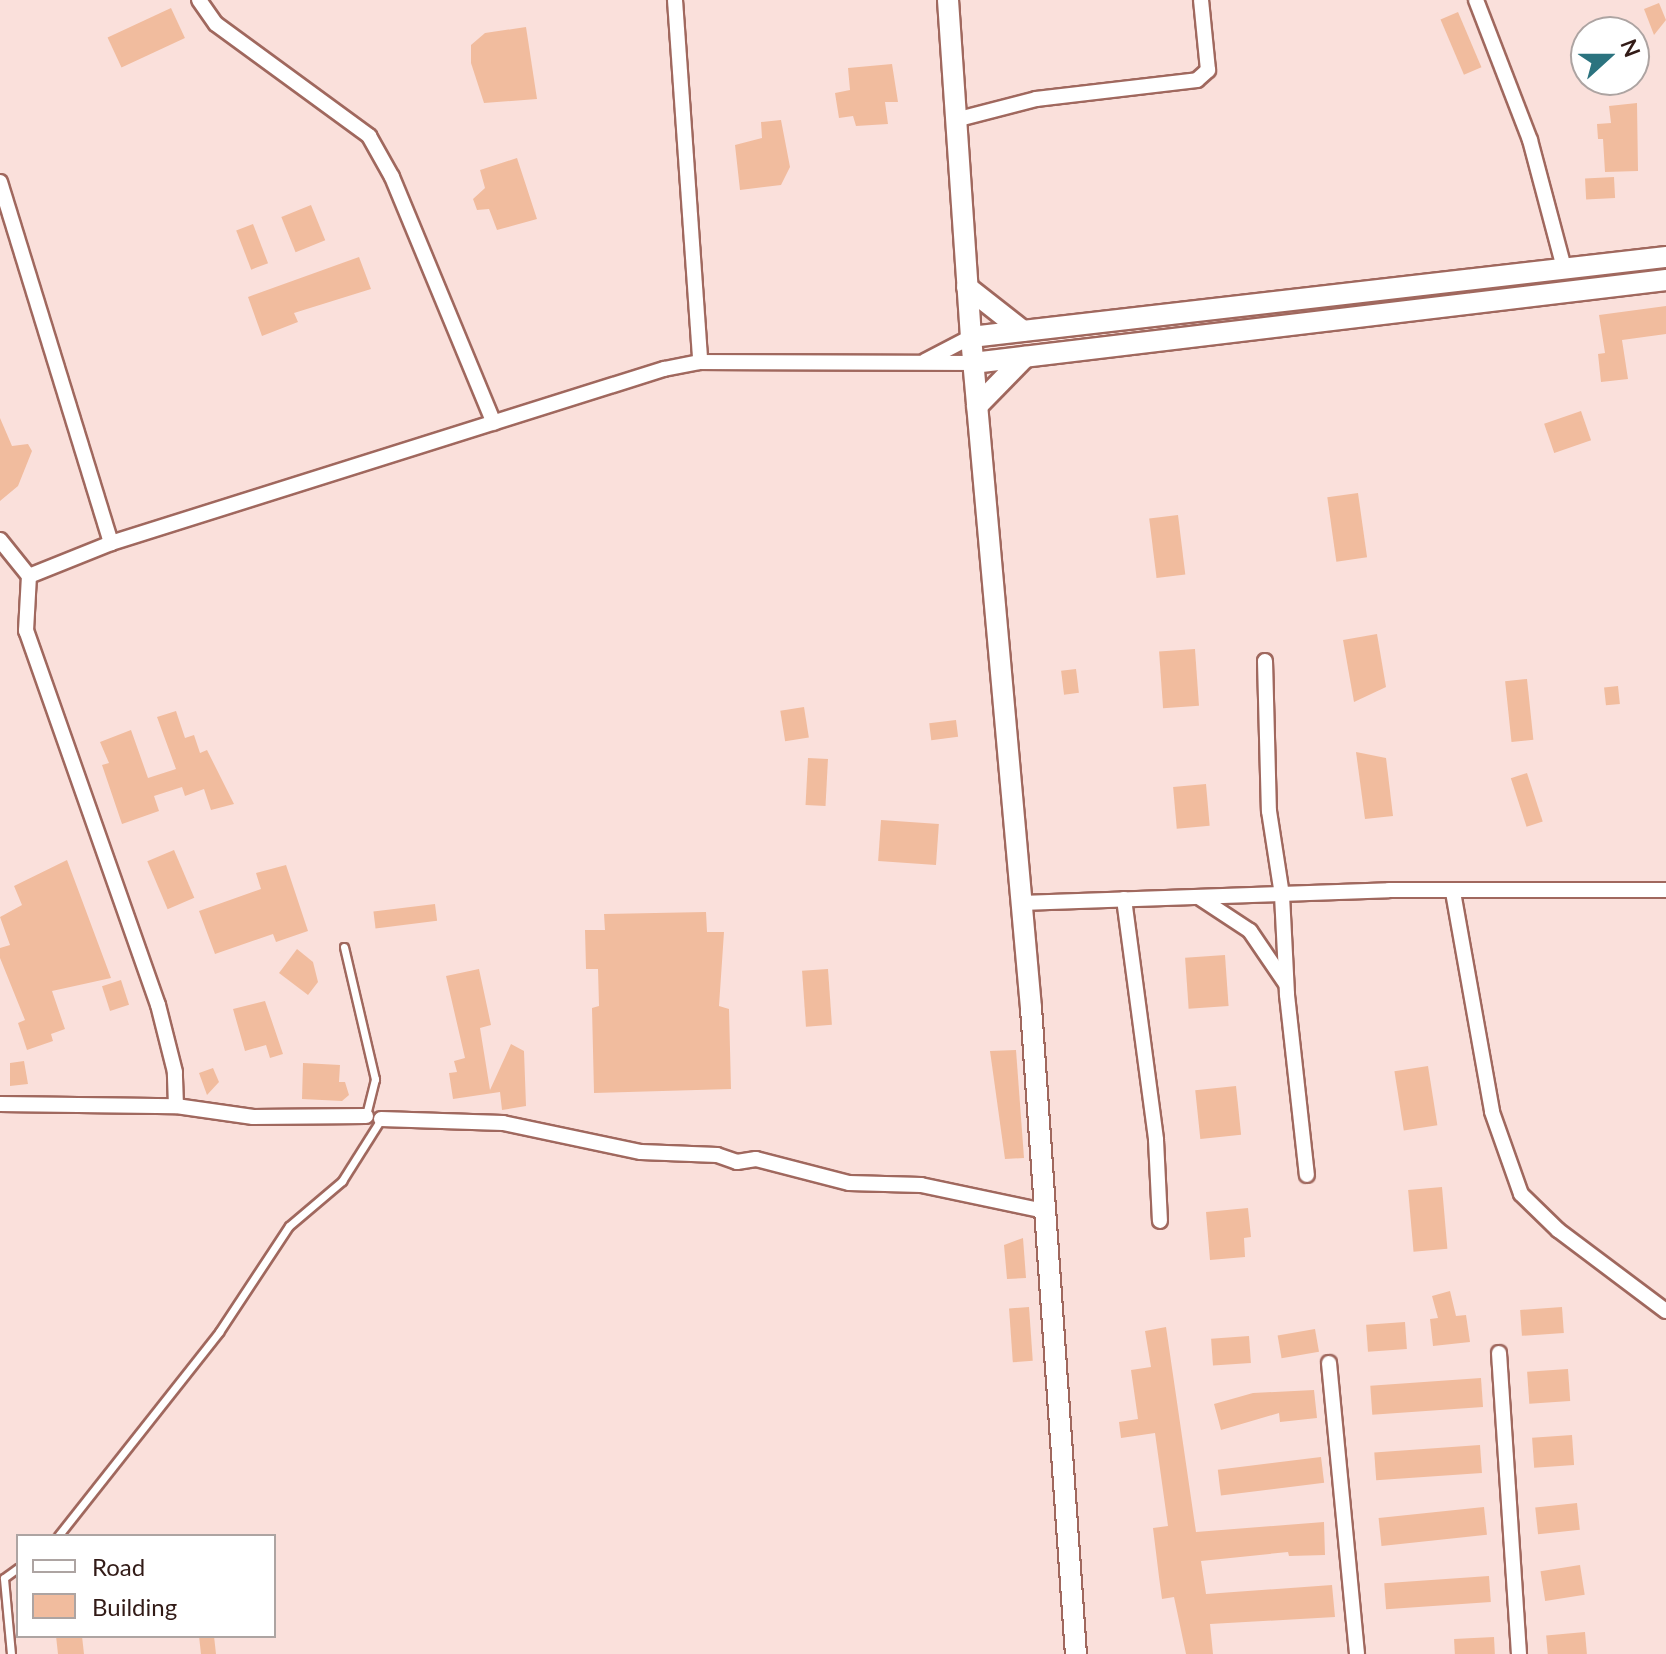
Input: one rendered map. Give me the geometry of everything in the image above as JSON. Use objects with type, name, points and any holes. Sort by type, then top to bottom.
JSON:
[{"type":"main road","points":[[948,0],[967,287],[1021,903],[1076,1654]]},
{"type":"main road","points":[[971,337],[1666,257]]},
{"type":"main road","points":[[973,363],[1666,280]]},
{"type":"main road","points":[[1431,285],[1435,307]]},
{"type":"main road","points":[[967,287],[1023,331]]},
{"type":"main road","points":[[977,406],[1025,357]]},
{"type":"street","points":[[199,0],[216,24],[369,136],[392,177],[494,423]]},
{"type":"street","points":[[675,0],[700,362]]},
{"type":"street","points":[[955,120],[1036,99],[1197,80],[1208,70],[1201,0]]},
{"type":"street","points":[[1476,0],[1530,140],[1564,268]]},
{"type":"street","points":[[0,182],[111,543]]},
{"type":"street","points":[[921,363],[971,337]]},
{"type":"street","points":[[29,576],[111,543],[700,362],[973,363]]},
{"type":"street","points":[[0,540],[29,576],[26,631],[158,1005],[175,1072],[176,1106]]},
{"type":"street","points":[[1265,661],[1269,811],[1282,895],[1286,984],[1307,1175]]},
{"type":"street","points":[[1021,903],[1282,895],[1666,890]]},
{"type":"street","points":[[1453,892],[1492,1112],[1521,1194],[1558,1230],[1666,1311]]},
{"type":"street","points":[[1200,898],[1250,931],[1286,984]]},
{"type":"street","points":[[1124,899],[1156,1140],[1160,1221]]},
{"type":"street","points":[[0,1104],[176,1106],[253,1117],[503,1123],[641,1152],[717,1155],[737,1162],[756,1159],[849,1183],[921,1185],[1044,1211]]},
{"type":"street","points":[[1499,1353],[1519,1654]]},
{"type":"street","points":[[1329,1363],[1357,1654]]},
{"type":"lane","points":[[60,1534],[219,1332],[289,1226],[342,1181],[374,1118],[375,1079],[344,947]]},
{"type":"lane","points":[[11,1654],[4,1578],[16,1569]]},
{"type":"building","points":[[1659,3],[1666,20],[1654,35],[1650,16],[1647,16],[1644,9]]},
{"type":"building","points":[[171,8],[185,38],[122,67],[108,38]]},
{"type":"building","points":[[1458,12],[1481,67],[1464,75],[1441,19]]},
{"type":"building","points":[[526,27],[537,99],[484,103],[471,63],[471,45],[485,33]]},
{"type":"building","points":[[892,64],[898,102],[885,102],[888,124],[856,126],[853,116],[839,118],[835,93],[850,90],[848,68]]},
{"type":"building","points":[[1637,103],[1638,171],[1605,172],[1603,139],[1598,139],[1597,124],[1611,123],[1609,106]]},
{"type":"building","points":[[781,120],[790,167],[781,185],[740,190],[735,145],[762,138],[761,122]]},
{"type":"building","points":[[517,158],[537,219],[497,230],[489,209],[477,210],[473,199],[485,188],[480,170]]},
{"type":"building","points":[[1614,177],[1615,198],[1586,199],[1585,179]]},
{"type":"building","points":[[311,205],[325,240],[296,252],[281,217]]},
{"type":"building","points":[[253,224],[268,263],[251,270],[236,230]]},
{"type":"building","points":[[359,257],[371,289],[294,313],[298,322],[262,336],[248,297]]},
{"type":"building","points":[[1666,306],[1666,334],[1622,340],[1628,379],[1601,382],[1598,354],[1605,353],[1599,315]]},
{"type":"building","points":[[1581,411],[1591,440],[1554,453],[1544,424]]},
{"type":"building","points":[[0,418],[12,446],[28,444],[32,451],[18,486],[0,501]]},
{"type":"building","points":[[1358,493],[1367,557],[1336,562],[1327,497]]},
{"type":"building","points":[[1178,515],[1185,575],[1157,578],[1149,519]]},
{"type":"building","points":[[1377,634],[1386,687],[1354,702],[1343,640]]},
{"type":"building","points":[[1195,649],[1199,706],[1163,708],[1159,652]]},
{"type":"building","points":[[1076,669],[1079,693],[1064,695],[1061,671]]},
{"type":"building","points":[[1527,679],[1533,740],[1511,742],[1505,681]]},
{"type":"building","points":[[1618,686],[1620,704],[1606,705],[1604,687]]},
{"type":"building","points":[[804,707],[809,738],[785,741],[780,711]]},
{"type":"building","points":[[176,711],[185,738],[194,735],[200,753],[207,750],[234,804],[211,810],[204,789],[185,796],[182,787],[154,796],[159,811],[122,824],[102,765],[109,763],[100,742],[131,730],[148,778],[176,769],[157,717]]},
{"type":"building","points":[[956,720],[958,737],[931,740],[929,723]]},
{"type":"building","points":[[1356,752],[1386,758],[1393,816],[1365,819]]},
{"type":"building","points":[[808,758],[828,759],[826,806],[806,805]]},
{"type":"building","points":[[1527,773],[1543,822],[1527,827],[1511,778]]},
{"type":"building","points":[[1206,784],[1210,826],[1177,829],[1173,787]]},
{"type":"building","points":[[881,820],[939,824],[936,865],[878,861]]},
{"type":"building","points":[[174,850],[194,898],[168,909],[147,861]]},
{"type":"building","points":[[67,860],[111,978],[52,991],[65,1029],[51,1034],[53,1041],[27,1050],[18,1023],[25,1020],[0,958],[0,948],[10,945],[0,917],[22,905],[14,886]]},
{"type":"building","points":[[286,865],[308,931],[276,942],[273,934],[215,954],[199,911],[261,889],[256,873]]},
{"type":"building","points":[[435,904],[437,921],[376,928],[373,912]]},
{"type":"building","points":[[706,912],[707,932],[724,932],[719,1006],[729,1009],[731,1089],[594,1093],[592,1008],[599,1006],[598,969],[586,969],[585,930],[605,930],[604,914]]},
{"type":"building","points":[[297,949],[313,962],[318,982],[308,995],[279,973]]},
{"type":"building","points":[[1225,955],[1229,1006],[1189,1009],[1185,958]]},
{"type":"building","points":[[479,969],[491,1025],[480,1028],[490,1090],[511,1044],[524,1051],[526,1106],[502,1110],[500,1092],[453,1099],[449,1073],[457,1072],[454,1061],[465,1058],[446,976]]},
{"type":"building","points":[[828,969],[832,1025],[806,1027],[802,971]]},
{"type":"building","points":[[121,980],[129,1005],[110,1011],[102,986]]},
{"type":"building","points":[[265,1001],[283,1054],[270,1058],[266,1045],[245,1051],[233,1009]]},
{"type":"building","points":[[1016,1050],[1024,1158],[1005,1159],[990,1051]]},
{"type":"building","points":[[24,1061],[28,1084],[10,1086],[10,1063]]},
{"type":"building","points":[[303,1063],[340,1065],[339,1082],[345,1082],[349,1095],[342,1101],[302,1099]]},
{"type":"building","points":[[1428,1066],[1437,1125],[1404,1131],[1394,1071]]},
{"type":"building","points":[[213,1068],[219,1082],[207,1095],[199,1073]]},
{"type":"building","points":[[1236,1086],[1241,1135],[1200,1139],[1195,1090]]},
{"type":"building","points":[[1442,1187],[1447,1249],[1414,1252],[1408,1190]]},
{"type":"building","points":[[1248,1208],[1251,1237],[1244,1238],[1245,1257],[1210,1260],[1206,1212]]},
{"type":"building","points":[[1023,1238],[1026,1278],[1007,1279],[1004,1245]]},
{"type":"building","points":[[1450,1291],[1456,1316],[1466,1315],[1470,1342],[1433,1346],[1430,1319],[1438,1318],[1432,1296]]},
{"type":"building","points":[[1029,1307],[1033,1361],[1013,1362],[1009,1308]]},
{"type":"building","points":[[1562,1307],[1564,1333],[1522,1336],[1520,1310]]},
{"type":"building","points":[[1405,1322],[1407,1349],[1368,1352],[1366,1325]]},
{"type":"building","points":[[1166,1327],[1196,1532],[1324,1522],[1325,1555],[1289,1556],[1288,1552],[1201,1561],[1206,1594],[1332,1585],[1335,1617],[1210,1624],[1213,1654],[1186,1654],[1174,1597],[1162,1599],[1153,1528],[1168,1526],[1155,1433],[1121,1438],[1119,1422],[1138,1419],[1131,1370],[1151,1367],[1145,1331]]},
{"type":"building","points":[[1315,1329],[1319,1352],[1282,1358],[1278,1336]]},
{"type":"building","points":[[1249,1336],[1251,1363],[1213,1366],[1211,1339]]},
{"type":"building","points":[[1568,1369],[1570,1401],[1529,1404],[1527,1372]]},
{"type":"building","points":[[1481,1378],[1483,1407],[1372,1415],[1370,1386]]},
{"type":"building","points":[[1314,1390],[1317,1418],[1280,1422],[1279,1413],[1221,1430],[1214,1404],[1253,1393]]},
{"type":"building","points":[[1572,1435],[1574,1465],[1534,1468],[1532,1438]]},
{"type":"building","points":[[1480,1445],[1482,1473],[1376,1480],[1374,1452]]},
{"type":"building","points":[[1321,1457],[1324,1483],[1221,1495],[1218,1470]]},
{"type":"building","points":[[1577,1503],[1580,1530],[1538,1534],[1535,1507]]},
{"type":"building","points":[[1484,1507],[1487,1535],[1382,1546],[1379,1518]]},
{"type":"building","points":[[1580,1565],[1585,1595],[1545,1601],[1540,1571]]},
{"type":"building","points":[[1489,1576],[1491,1602],[1386,1609],[1384,1583]]},
{"type":"building","points":[[1585,1632],[1587,1654],[1548,1654],[1546,1635]]},
{"type":"building","points":[[1494,1637],[1495,1654],[1455,1654],[1454,1639]]},
{"type":"building","points":[[56,1638],[82,1638],[84,1654],[58,1654]]},
{"type":"building","points":[[199,1638],[214,1638],[216,1654],[201,1654]]}]
